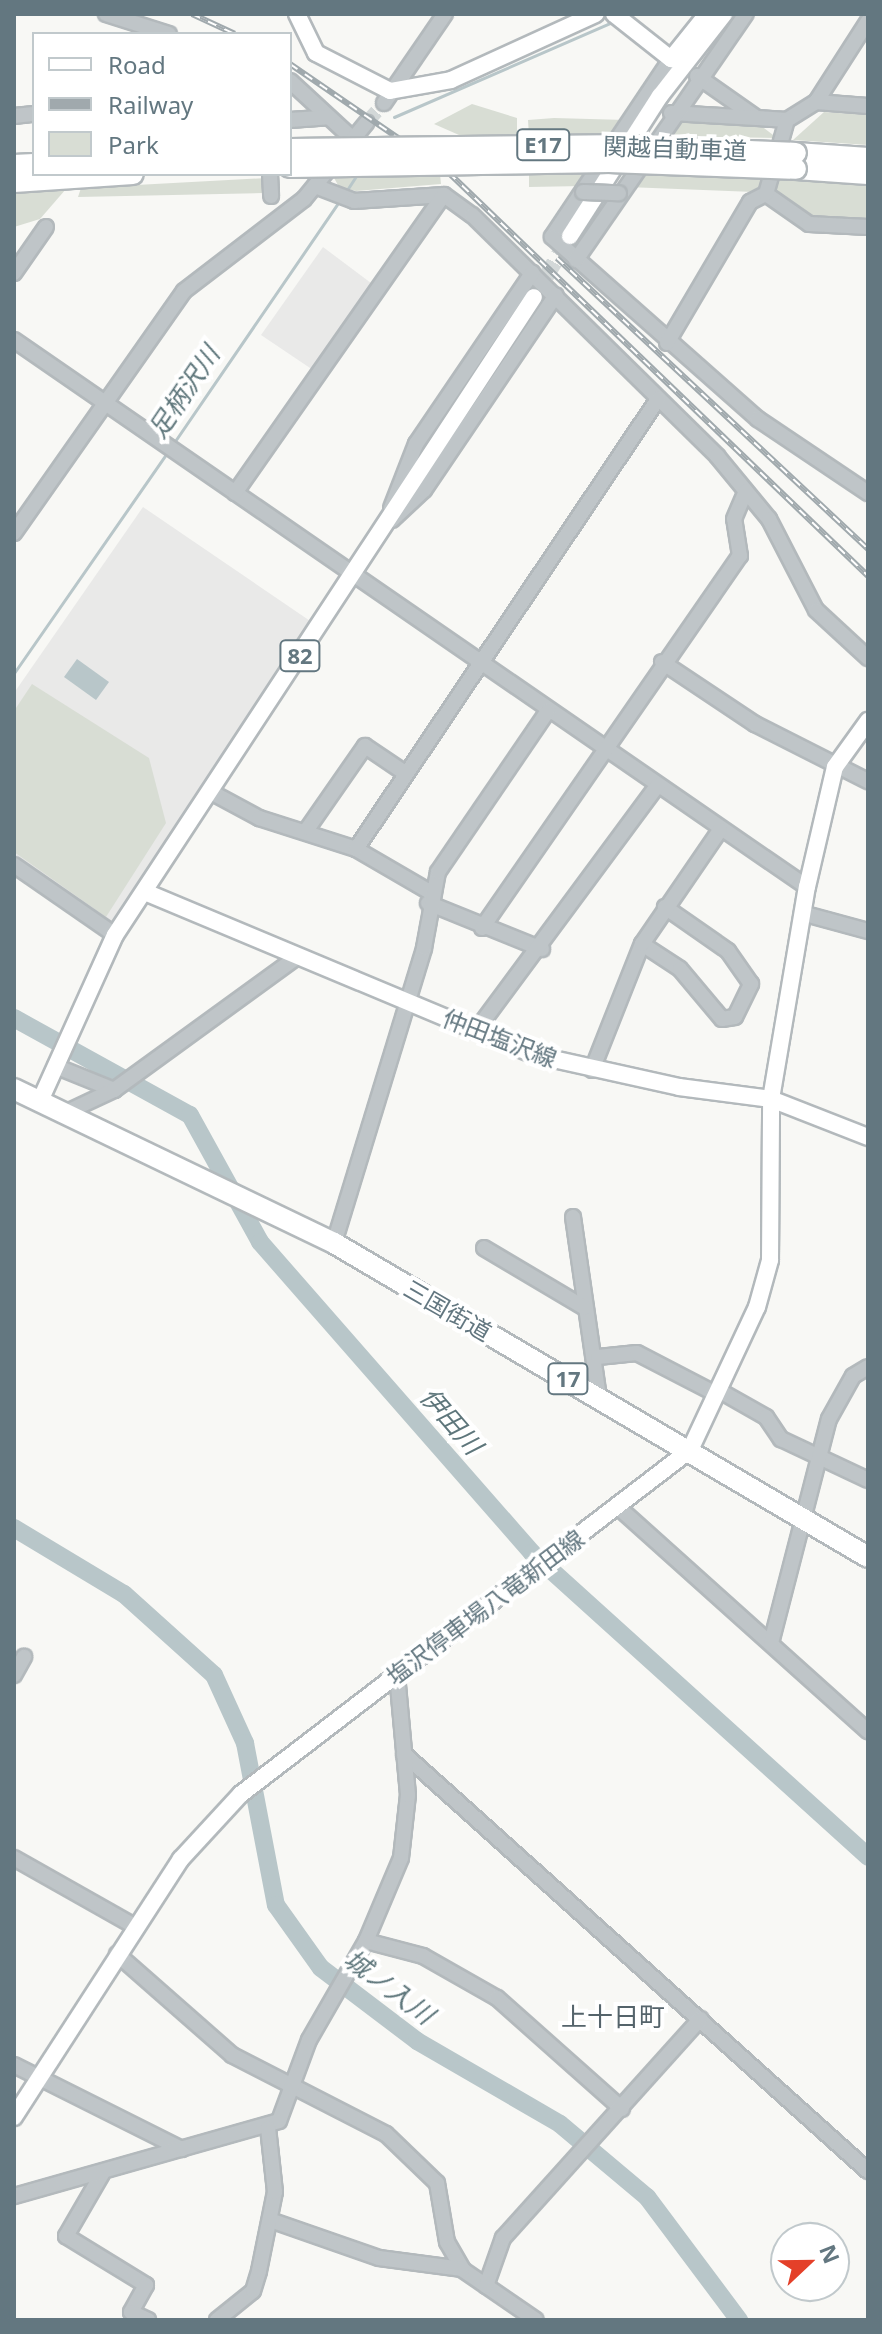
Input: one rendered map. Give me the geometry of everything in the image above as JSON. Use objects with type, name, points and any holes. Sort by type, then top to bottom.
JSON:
[{"type":"highway","name":"関越自動車道","points":[[292,149],[607,145],[796,161],[868,174]]},
{"type":"highway","name":"関越自動車道","points":[[292,167],[868,158]]},
{"type":"highway","points":[[14,182],[97,176]]},
{"type":"highway","name":"三国街道","points":[[14,1089],[226,1187],[334,1243],[868,1557]]},
{"type":"main road","points":[[297,14],[316,53],[387,97],[451,80],[596,14]]},
{"type":"main road","points":[[614,14],[671,59],[707,14]]},
{"type":"main road","points":[[570,236],[660,96],[724,14]]},
{"type":"main road","name":"82","points":[[40,1101],[115,935],[534,297]]},
{"type":"main road","points":[[690,1450],[719,1393],[770,1260],[771,1099],[802,913],[835,767],[868,721]]},
{"type":"main road","name":"仲田塩沢線","points":[[145,892],[475,1032],[592,1070],[771,1099],[868,1137]]},
{"type":"main road","name":"塩沢停車場八竜新田線","points":[[134,1926],[181,1859],[241,1794],[530,1569],[618,1507],[690,1450]]},
{"type":"main road","points":[[14,2117],[134,1926]]},
{"type":"street","points":[[106,14],[163,32]]},
{"type":"street","points":[[387,97],[445,14]]},
{"type":"street","points":[[576,260],[671,113],[746,14]]},
{"type":"street","points":[[671,113],[787,120],[816,102],[868,21]]},
{"type":"street","points":[[671,59],[552,237],[667,343],[758,419],[868,493]]},
{"type":"street","points":[[697,76],[757,118]]},
{"type":"street","points":[[292,83],[354,140]]},
{"type":"street","points":[[816,102],[868,106]]},
{"type":"street","points":[[292,120],[329,117]]},
{"type":"street","points":[[667,343],[750,202],[766,194],[787,120]]},
{"type":"street","points":[[14,533],[184,291],[315,186],[367,122]]},
{"type":"street","points":[[270,176],[271,196]]},
{"type":"street","points":[[315,186],[345,197],[444,195],[556,295],[746,491],[779,537],[816,610],[868,658]]},
{"type":"street","points":[[583,192],[619,193]]},
{"type":"street","points":[[766,194],[809,224],[868,227]]},
{"type":"street","points":[[235,493],[444,195]]},
{"type":"street","points":[[14,273],[46,227]]},
{"type":"street","points":[[384,528],[416,444],[532,273]]},
{"type":"street","points":[[384,528],[424,490],[556,295]]},
{"type":"street","points":[[14,340],[105,400],[720,830],[807,887]]},
{"type":"street","points":[[356,849],[479,661],[658,399]]},
{"type":"street","points":[[482,928],[662,662],[740,556],[734,519],[746,491]]},
{"type":"street","points":[[662,662],[835,767],[868,781]]},
{"type":"street","points":[[334,1243],[408,1002],[429,897],[548,711]]},
{"type":"street","points":[[308,828],[365,746],[405,773]]},
{"type":"street","points":[[475,1032],[542,949],[658,785]]},
{"type":"street","points":[[211,792],[259,818],[308,828],[356,849],[482,928],[542,949]]},
{"type":"street","points":[[592,1070],[642,944],[720,830]]},
{"type":"street","points":[[14,865],[115,935]]},
{"type":"street","points":[[642,944],[680,969],[722,1019],[735,1017],[751,984],[728,951],[665,907]]},
{"type":"street","points":[[802,913],[853,921],[868,931]]},
{"type":"street","points":[[67,1112],[114,1090],[297,957]]},
{"type":"street","points":[[55,1066],[114,1090]]},
{"type":"street","points":[[573,1217],[585,1308],[598,1357],[599,1398]]},
{"type":"street","points":[[484,1248],[585,1308]]},
{"type":"street","points":[[598,1357],[637,1353],[766,1417],[781,1439],[868,1480]]},
{"type":"street","points":[[771,1643],[816,1454],[853,1376],[868,1367]]},
{"type":"street","points":[[618,1507],[868,1731]]},
{"type":"street","points":[[14,1675],[24,1657]]},
{"type":"street","points":[[14,2196],[268,2128],[290,2104],[327,2007],[366,1941],[401,1858],[404,1754],[397,1674]]},
{"type":"street","points":[[404,1754],[868,2171]]},
{"type":"street","points":[[14,1858],[134,1926]]},
{"type":"street","points":[[366,1941],[423,1956],[497,1998],[622,2109]]},
{"type":"street","points":[[117,1954],[232,2055],[296,2082],[386,2134],[437,2183],[447,2242],[463,2270],[536,2320]]},
{"type":"street","points":[[486,2286],[503,2238],[607,2127],[700,2019]]},
{"type":"street","points":[[14,2065],[182,2149]]},
{"type":"street","points":[[217,2320],[253,2291],[270,2220],[268,2128]]},
{"type":"street","points":[[102,2174],[66,2236],[146,2285],[131,2312],[148,2320]]},
{"type":"street","points":[[270,2220],[304,2237],[379,2258],[463,2270]]},
{"type":"shaded area","points":[[323,247],[375,286],[316,372],[261,335]]},
{"type":"shaded area","points":[[143,507],[319,627],[115,935],[14,865],[14,693]]},
{"type":"shaded area","points":[[77,659],[109,682],[96,700],[64,677]]},
{"type":"green space","points":[[472,104],[517,118],[517,135],[459,135],[434,124]]},
{"type":"green space","points":[[824,112],[868,115],[868,145],[793,140]]},
{"type":"green space","points":[[528,120],[626,120],[616,135],[529,135]]},
{"type":"green space","points":[[669,120],[756,122],[777,138],[659,136]]},
{"type":"green space","points":[[529,173],[591,174],[583,186],[529,187]]},
{"type":"green space","points":[[440,174],[441,184],[356,191],[339,187],[333,176]]},
{"type":"green space","points":[[635,174],[767,178],[754,192],[627,187]]},
{"type":"green space","points":[[266,178],[263,193],[78,197],[81,188]]},
{"type":"green space","points":[[777,178],[868,184],[868,220],[810,218],[773,194]]},
{"type":"green space","points":[[66,189],[40,219],[14,227],[14,192]]},
{"type":"green space","points":[[32,684],[149,758],[166,823],[106,917],[14,852],[14,711]]},
{"type":"waterway","name":"足柄沢川","points":[[394,117],[613,22]]},
{"type":"waterway","name":"足柄沢川","points":[[345,193],[356,176]]},
{"type":"waterway","name":"足柄沢川","points":[[173,444],[341,199]]},
{"type":"waterway","name":"足柄沢川","points":[[14,673],[167,453]]},
{"type":"waterway","name":"伊田川","points":[[14,1018],[190,1115],[260,1242],[532,1553],[868,1857]]},
{"type":"waterway","name":"城ノ入川","points":[[14,1528],[124,1594],[214,1675],[245,1743],[276,1905],[321,1968],[417,2041],[560,2124],[647,2197],[739,2320]]},
{"type":"tunnel","points":[[367,122],[384,103]]},
{"type":"tunnel","points":[[534,297],[570,236]]},
{"type":"railway","points":[[192,14],[231,32]]},
{"type":"railway","points":[[292,65],[449,173],[868,576]]},
{"type":"railway","points":[[557,258],[868,549]]},
{"type":"district","name":"上十日町","points":[[613,2017]]}]
